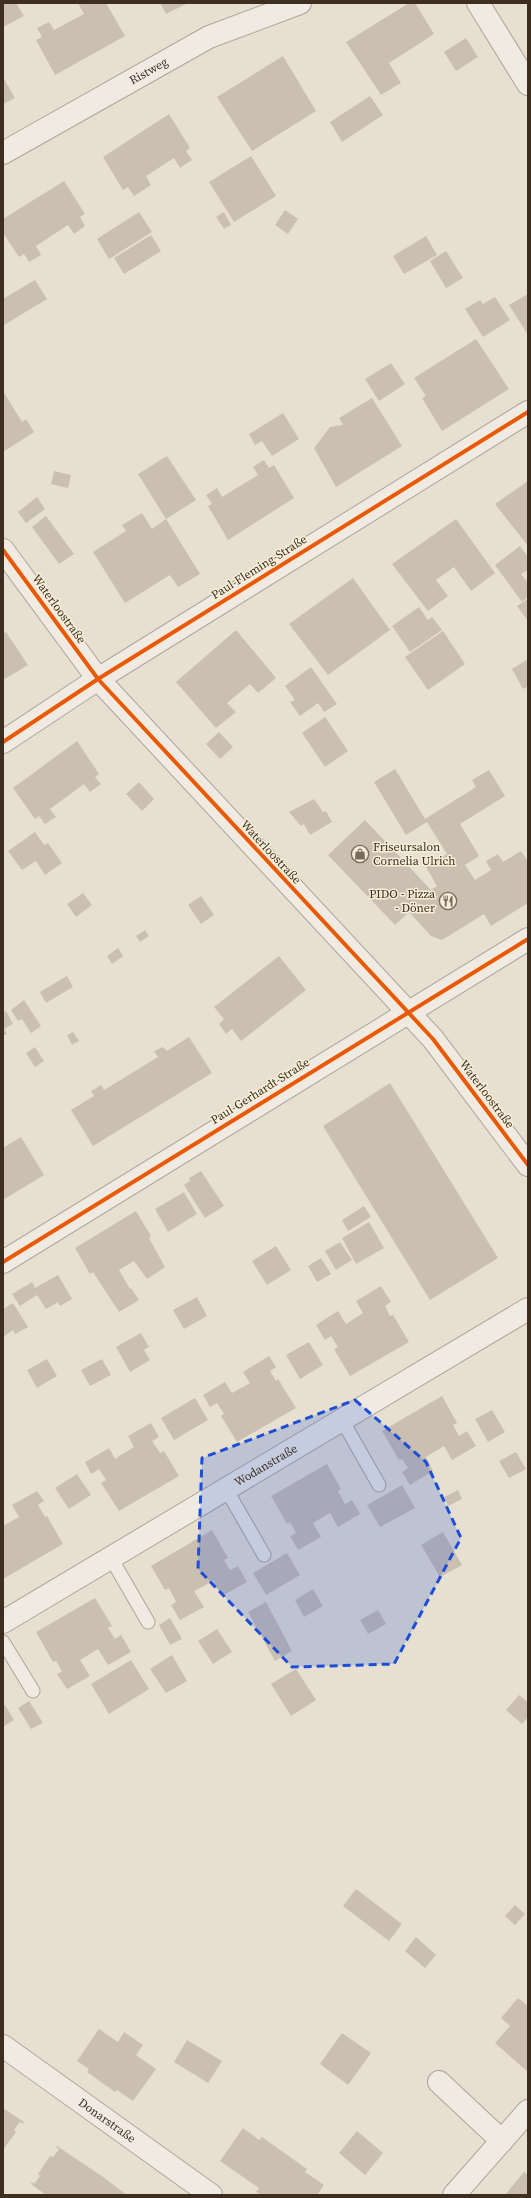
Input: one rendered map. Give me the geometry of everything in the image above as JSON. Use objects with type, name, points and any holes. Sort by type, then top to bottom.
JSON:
[{"type":"street","name":"Ristweg","points":[[3,153],[209,37],[300,3]]},
{"type":"street","points":[[478,3],[528,84]]},
{"type":"street","name":"Paul-Fleming-Straße","points":[[3,742],[98,679],[528,412]]},
{"type":"street","name":"Waterloostraße","points":[[3,550],[98,679],[433,1040],[528,1165]]},
{"type":"street","name":"Paul-Gerhardt-Straße","points":[[3,1262],[528,939]]},
{"type":"street","name":"Wodanstraße","points":[[3,1622],[528,1309]]},
{"type":"street","name":"Donarstraße","points":[[3,2046],[211,2195]]},
{"type":"street","points":[[439,2082],[502,2141]]},
{"type":"street","points":[[454,2195],[528,2111]]},
{"type":"lane","points":[[342,1420],[379,1485]]},
{"type":"lane","points":[[226,1490],[264,1555]]},
{"type":"lane","points":[[111,1558],[148,1622]]},
{"type":"lane","points":[[3,1642],[33,1691]]},
{"type":"highlighted area","points":[[355,1400],[426,1462],[461,1538],[394,1664],[292,1667],[198,1569],[202,1458]]},
{"type":"building","points":[[3,3],[16,3],[24,16],[3,27]]},
{"type":"building","points":[[78,3],[106,3],[125,36],[55,75],[36,40],[42,37],[37,28],[49,22],[54,30],[84,14]]},
{"type":"building","points":[[160,3],[188,3],[166,14]]},
{"type":"building","points":[[409,3],[415,3],[434,34],[389,63],[401,83],[381,95],[346,42]]},
{"type":"building","points":[[466,38],[478,57],[456,71],[444,52]]},
{"type":"building","points":[[283,56],[316,111],[252,151],[217,97]]},
{"type":"building","points":[[3,77],[15,98],[3,104]]},
{"type":"building","points":[[370,96],[383,115],[342,142],[330,122]]},
{"type":"building","points":[[169,114],[190,148],[186,151],[192,160],[180,168],[174,158],[146,176],[151,185],[134,196],[128,187],[123,190],[103,157]]},
{"type":"building","points":[[251,156],[276,196],[234,222],[209,182]]},
{"type":"building","points":[[64,181],[85,214],[80,217],[85,226],[74,234],[68,225],[36,246],[41,255],[29,262],[24,254],[19,257],[3,233],[3,219]]},
{"type":"building","points":[[285,210],[298,219],[288,234],[275,225]]},
{"type":"building","points":[[139,212],[152,232],[109,259],[97,239]]},
{"type":"building","points":[[224,212],[231,225],[224,229],[216,217]]},
{"type":"building","points":[[151,235],[161,251],[124,274],[114,258]]},
{"type":"building","points":[[426,236],[437,255],[404,274],[393,256]]},
{"type":"building","points":[[446,251],[463,278],[446,288],[430,261]]},
{"type":"building","points":[[35,280],[47,299],[4,325],[3,299]]},
{"type":"building","points":[[528,294],[528,335],[509,305]]},
{"type":"building","points":[[495,297],[510,320],[483,337],[465,309],[480,300],[483,304]]},
{"type":"building","points":[[476,339],[509,389],[442,431],[422,398],[426,396],[414,378]]},
{"type":"building","points":[[391,363],[405,384],[379,401],[365,379]]},
{"type":"building","points":[[3,391],[22,422],[26,419],[34,432],[3,452]]},
{"type":"building","points":[[372,398],[402,446],[336,487],[314,448],[330,427],[343,425],[339,418]]},
{"type":"building","points":[[283,413],[299,439],[272,456],[262,441],[255,445],[249,434]]},
{"type":"building","points":[[167,456],[196,500],[166,519],[138,474]]},
{"type":"building","points":[[264,460],[269,468],[274,465],[294,498],[228,540],[208,506],[212,504],[206,495],[217,488],[222,497],[258,475],[253,467]]},
{"type":"building","points":[[54,471],[71,475],[68,488],[51,484]]},
{"type":"building","points":[[528,481],[528,546],[495,504]]},
{"type":"building","points":[[37,497],[45,509],[26,523],[18,512]]},
{"type":"building","points":[[142,513],[152,529],[166,519],[200,574],[178,587],[170,575],[125,603],[93,552],[126,531],[122,525]]},
{"type":"building","points":[[46,516],[74,554],[59,564],[32,527]]},
{"type":"building","points":[[456,519],[495,573],[471,591],[454,567],[436,580],[448,596],[428,611],[392,564]]},
{"type":"building","points":[[520,546],[528,557],[528,570],[521,574],[528,583],[528,597],[522,602],[495,565]]},
{"type":"building","points":[[353,578],[390,630],[328,675],[289,624]]},
{"type":"building","points":[[528,599],[528,621],[517,606]]},
{"type":"building","points":[[419,607],[428,620],[432,617],[442,630],[410,652],[392,626]]},
{"type":"building","points":[[236,630],[276,678],[258,693],[250,684],[227,703],[236,712],[216,728],[176,682]]},
{"type":"building","points":[[443,631],[465,664],[428,690],[405,657]]},
{"type":"building","points":[[6,632],[28,665],[3,680],[3,634]]},
{"type":"building","points":[[528,659],[528,686],[523,689],[512,669]]},
{"type":"building","points":[[311,667],[337,704],[324,712],[318,703],[300,716],[290,702],[295,700],[285,686]]},
{"type":"building","points":[[325,717],[348,751],[325,767],[302,733]]},
{"type":"building","points":[[219,732],[233,747],[220,759],[206,744]]},
{"type":"building","points":[[77,741],[99,774],[95,777],[101,784],[90,792],[84,784],[50,809],[56,817],[45,824],[39,816],[35,819],[13,788]]},
{"type":"building","points":[[395,769],[425,819],[476,787],[472,780],[489,770],[505,796],[460,824],[479,856],[465,865],[475,880],[491,870],[486,861],[498,854],[503,862],[521,851],[528,862],[528,903],[491,926],[484,914],[442,940],[431,936],[409,912],[395,925],[328,855],[365,820],[431,890],[437,886],[426,867],[447,854],[427,822],[406,835],[374,782]]},
{"type":"building","points":[[139,782],[154,799],[142,811],[126,794]]},
{"type":"building","points":[[314,799],[323,812],[326,811],[332,822],[310,835],[304,824],[301,826],[289,812]]},
{"type":"building","points":[[35,832],[44,845],[48,843],[62,863],[45,875],[36,861],[22,870],[8,851]]},
{"type":"building","points":[[83,893],[92,905],[76,917],[67,904]]},
{"type":"building","points":[[201,896],[214,915],[201,924],[188,905]]},
{"type":"building","points":[[145,930],[149,936],[140,942],[136,936]]},
{"type":"building","points":[[118,948],[123,956],[112,964],[107,956]]},
{"type":"building","points":[[279,956],[306,990],[241,1041],[232,1029],[226,1034],[219,1024],[224,1019],[214,1007]]},
{"type":"building","points":[[67,976],[73,987],[46,1003],[40,992]]},
{"type":"building","points":[[24,1000],[41,1026],[31,1033],[22,1019],[18,1021],[11,1010]]},
{"type":"building","points":[[6,1011],[13,1024],[4,1029],[7,1034],[3,1036],[3,1013]]},
{"type":"building","points":[[73,1032],[79,1041],[72,1045],[67,1035]]},
{"type":"building","points":[[189,1037],[212,1073],[93,1146],[71,1110],[94,1096],[91,1091],[101,1085],[104,1090],[158,1057],[154,1051],[163,1047],[167,1051]]},
{"type":"building","points":[[35,1047],[44,1061],[35,1067],[26,1053]]},
{"type":"building","points":[[390,1083],[498,1258],[430,1300],[323,1126]]},
{"type":"building","points":[[21,1137],[44,1175],[3,1200],[3,1148]]},
{"type":"building","points":[[201,1171],[224,1206],[205,1218],[184,1185],[190,1181],[189,1178]]},
{"type":"building","points":[[184,1192],[197,1214],[168,1232],[155,1209]]},
{"type":"building","points":[[364,1206],[371,1217],[348,1231],[342,1220]]},
{"type":"building","points":[[136,1211],[151,1236],[149,1238],[165,1267],[147,1279],[134,1261],[119,1270],[130,1289],[131,1288],[139,1300],[119,1312],[93,1272],[90,1274],[75,1248]]},
{"type":"building","points":[[369,1222],[384,1248],[356,1264],[342,1238]]},
{"type":"building","points":[[340,1242],[352,1260],[336,1270],[325,1251]]},
{"type":"building","points":[[276,1246],[291,1270],[267,1285],[252,1261]]},
{"type":"building","points":[[321,1258],[331,1274],[317,1282],[308,1266]]},
{"type":"building","points":[[58,1275],[72,1299],[60,1306],[58,1302],[46,1309],[37,1295],[20,1306],[12,1294],[32,1282],[35,1288]]},
{"type":"building","points":[[381,1286],[391,1302],[385,1306],[390,1316],[393,1315],[409,1342],[350,1376],[334,1349],[338,1347],[331,1336],[325,1340],[316,1325],[338,1311],[346,1324],[363,1313],[356,1301]]},
{"type":"building","points":[[197,1297],[207,1316],[184,1329],[173,1310]]},
{"type":"building","points":[[13,1303],[28,1327],[15,1334],[13,1330],[3,1337],[3,1309]]},
{"type":"building","points":[[141,1333],[149,1347],[144,1350],[150,1360],[130,1372],[116,1347]]},
{"type":"building","points":[[309,1342],[323,1365],[300,1379],[286,1355]]},
{"type":"building","points":[[269,1356],[276,1367],[270,1371],[276,1381],[278,1379],[296,1408],[237,1442],[221,1416],[224,1414],[217,1403],[210,1407],[203,1395],[225,1382],[232,1393],[250,1383],[243,1372]]},
{"type":"building","points":[[47,1359],[57,1376],[37,1388],[27,1370]]},
{"type":"building","points":[[102,1359],[111,1375],[90,1386],[81,1370]]},
{"type":"building","points":[[442,1396],[457,1423],[453,1425],[459,1436],[467,1431],[476,1446],[452,1460],[444,1446],[426,1457],[433,1471],[410,1485],[402,1472],[408,1468],[402,1459],[399,1460],[382,1431]]},
{"type":"building","points":[[195,1398],[208,1420],[174,1440],[161,1418]]},
{"type":"building","points":[[492,1410],[505,1432],[488,1442],[475,1419]]},
{"type":"building","points":[[151,1423],[159,1437],[152,1441],[160,1453],[164,1451],[179,1476],[119,1511],[101,1483],[106,1480],[99,1469],[91,1474],[85,1462],[109,1448],[115,1459],[134,1447],[128,1436]]},
{"type":"building","points":[[516,1452],[526,1469],[509,1478],[499,1461]]},
{"type":"building","points":[[327,1464],[341,1489],[338,1491],[345,1504],[352,1500],[360,1514],[338,1527],[330,1513],[313,1523],[321,1537],[298,1550],[290,1536],[296,1533],[290,1522],[287,1524],[271,1496]]},
{"type":"building","points":[[77,1474],[91,1495],[69,1509],[55,1488]]},
{"type":"building","points":[[402,1485],[415,1508],[380,1527],[367,1505]]},
{"type":"building","points":[[458,1490],[462,1499],[448,1506],[444,1497]]},
{"type":"building","points":[[37,1491],[44,1501],[38,1505],[45,1517],[47,1516],[63,1544],[3,1579],[3,1526],[19,1517],[12,1505]]},
{"type":"building","points":[[212,1530],[228,1558],[224,1560],[230,1570],[238,1566],[247,1582],[222,1596],[213,1580],[194,1591],[204,1607],[180,1620],[171,1605],[176,1602],[169,1588],[165,1590],[151,1566]]},
{"type":"building","points":[[443,1532],[462,1565],[440,1577],[421,1545]]},
{"type":"building","points":[[287,1553],[300,1575],[266,1595],[253,1573]]},
{"type":"building","points":[[313,1589],[323,1606],[304,1617],[295,1600]]},
{"type":"building","points":[[95,1598],[112,1626],[108,1628],[115,1639],[121,1635],[131,1652],[108,1665],[98,1649],[80,1660],[90,1676],[67,1689],[57,1674],[62,1671],[56,1661],[53,1662],[36,1632]]},
{"type":"building","points":[[266,1602],[292,1651],[275,1661],[248,1612]]},
{"type":"building","points":[[378,1610],[386,1624],[368,1634],[360,1620]]},
{"type":"building","points":[[170,1618],[182,1639],[170,1645],[159,1625]]},
{"type":"building","points":[[217,1629],[232,1652],[213,1664],[198,1641]]},
{"type":"building","points":[[172,1655],[187,1681],[166,1693],[150,1669]]},
{"type":"building","points":[[131,1660],[149,1689],[109,1714],[91,1684]]},
{"type":"building","points":[[296,1669],[316,1700],[291,1716],[271,1684]]},
{"type":"building","points":[[519,1695],[528,1702],[528,1717],[522,1724],[506,1710]]},
{"type":"building","points":[[29,1701],[43,1723],[31,1729],[18,1708]]},
{"type":"building","points":[[5,1705],[14,1720],[3,1727],[3,1706]]},
{"type":"building","points":[[356,1889],[402,1924],[389,1941],[343,1906]]},
{"type":"building","points":[[515,1905],[525,1914],[515,1925],[505,1916]]},
{"type":"building","points":[[416,1937],[436,1955],[425,1968],[405,1951]]},
{"type":"building","points":[[518,1998],[528,2006],[528,2072],[495,2043],[510,2026],[501,2018]]},
{"type":"building","points":[[99,2029],[118,2042],[124,2032],[143,2045],[136,2055],[156,2069],[133,2101],[117,2090],[115,2092],[87,2072],[89,2069],[77,2061]]},
{"type":"building","points":[[342,2033],[371,2053],[348,2085],[320,2064]]},
{"type":"building","points":[[187,2040],[222,2061],[208,2083],[174,2062]]},
{"type":"building","points":[[3,2108],[24,2122],[23,2124],[20,2122],[14,2130],[16,2132],[3,2150]]},
{"type":"building","points":[[243,2128],[259,2140],[262,2137],[307,2169],[305,2172],[324,2185],[317,2195],[261,2195],[256,2192],[259,2188],[220,2161]]},
{"type":"building","points":[[357,2131],[383,2153],[365,2175],[339,2153]]},
{"type":"building","points":[[57,2146],[127,2195],[46,2195],[31,2184],[32,2182],[34,2184],[40,2176],[38,2174],[50,2156],[53,2157],[59,2149],[56,2147]]},
{"type":"building","points":[[524,2172],[528,2175],[528,2195],[505,2195]]},
{"type":"cycle path","points":[[3,742],[98,679],[528,412]]},
{"type":"cycle path","points":[[3,550],[98,679],[433,1039],[528,1165]]},
{"type":"cycle path","points":[[3,1262],[528,939]]},
{"type":"place","name":"Friseursalon Cornelia Ulrich","points":[[360,854]]},
{"type":"place","name":"PIDO - Pizza - Döner","points":[[448,901]]}]
